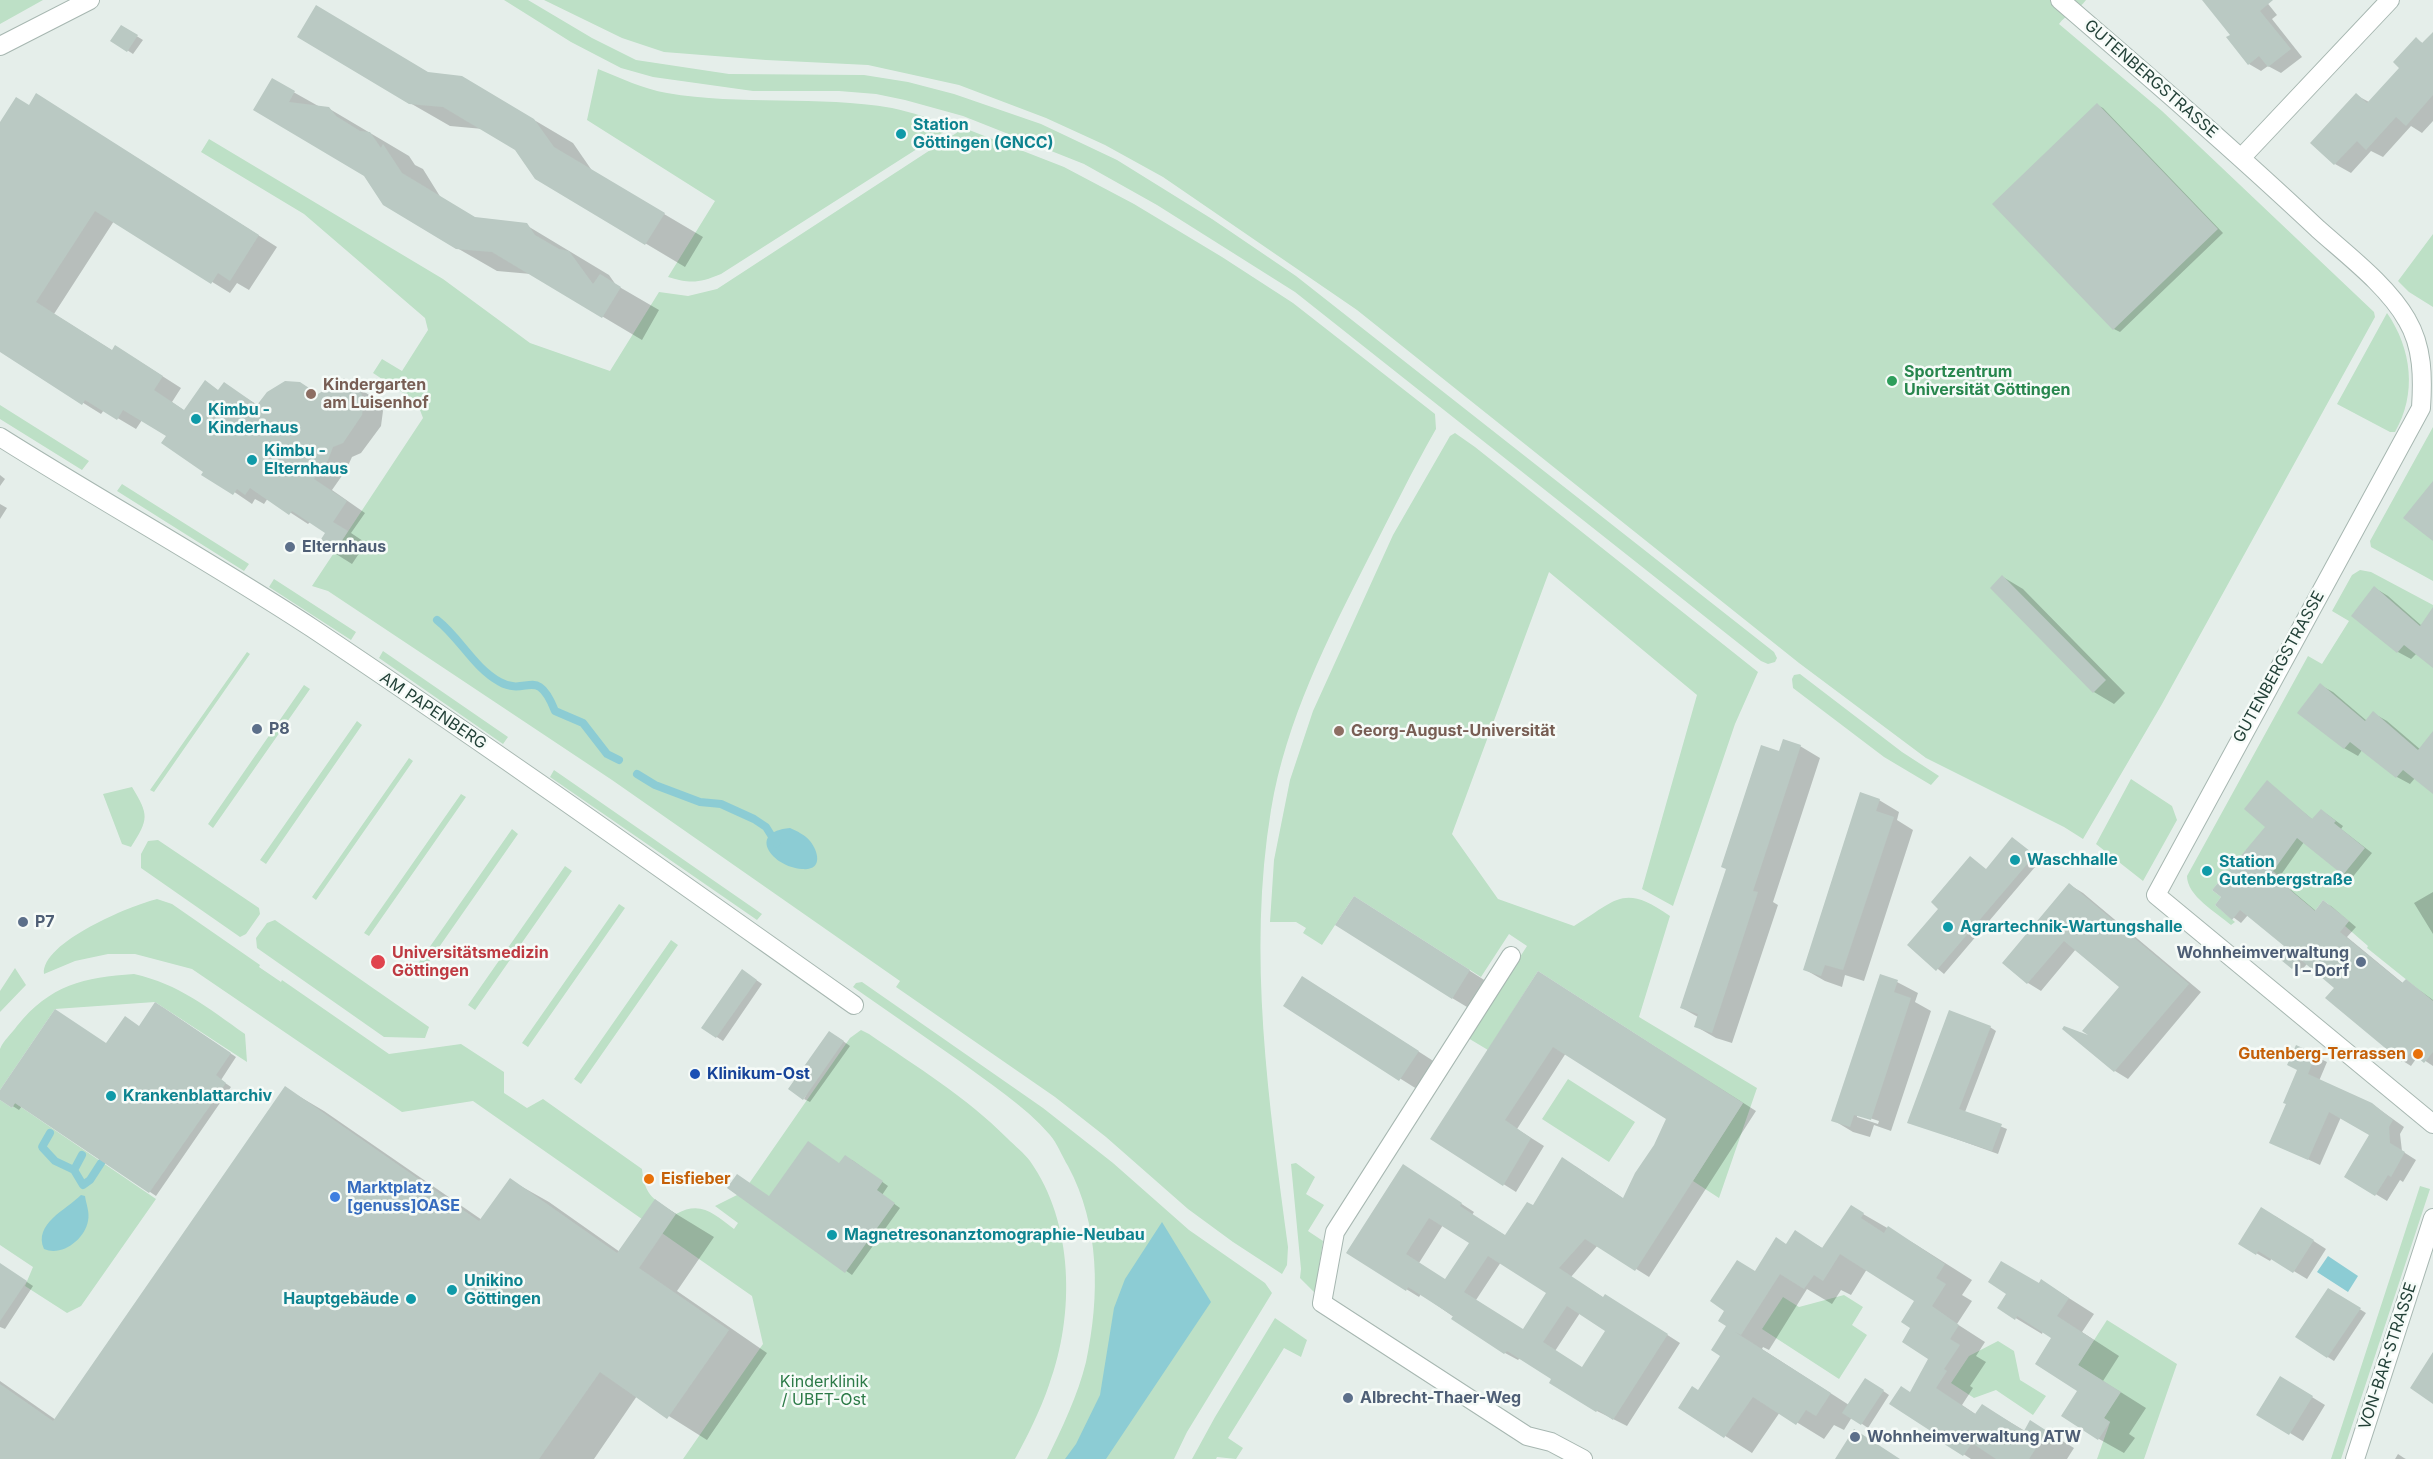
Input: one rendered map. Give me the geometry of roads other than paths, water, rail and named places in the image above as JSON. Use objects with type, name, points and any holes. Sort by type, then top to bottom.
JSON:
[{"type":"street","points":[[0,46],[90,0]]},
{"type":"street","name":"GUTENBERGSTRASSE","points":[[2060,0],[2242,157],[2381,288],[2407,319],[2416,341],[2423,384],[2421,408],[2156,895],[2433,1124]]},
{"type":"street","points":[[2242,157],[2390,0]]},
{"type":"street","name":"AM PAPENBERG","points":[[0,437],[83,489],[186,548],[311,627],[854,1005]]},
{"type":"street","points":[[1511,956],[1335,1232],[1322,1303],[1527,1436],[1551,1442],[1583,1459]]},
{"type":"street","name":"VON-BAR-STRASSE","points":[[2355,1459],[2433,1218]]},
{"type":"water","points":[[790,828],[806,837],[813,845],[817,860],[813,867],[802,869],[791,867],[773,856],[768,849],[769,836],[777,831]]},
{"type":"water","points":[[81,1195],[85,1196],[89,1214],[86,1228],[78,1240],[58,1251],[44,1249],[43,1232],[47,1225]]},
{"type":"water","points":[[1162,1222],[1211,1302],[1106,1459],[1065,1459],[1076,1444],[1100,1395],[1114,1308],[1125,1279]]},
{"type":"water","points":[[2328,1256],[2358,1276],[2348,1292],[2317,1272]]},
{"type":"waterway","points":[[437,620],[491,676],[509,686],[531,685],[543,689],[555,711],[583,723],[607,754],[619,760]]},
{"type":"waterway","points":[[637,774],[655,785],[700,802],[721,804],[754,819],[766,827],[776,843]]},
{"type":"waterway","points":[[50,1133],[42,1147],[55,1161],[74,1170],[83,1185],[90,1180],[101,1163]]},
{"type":"waterway","points":[[74,1170],[82,1155]]},
{"type":"place","name":"Station Göttingen (GNCC)","points":[[901,134]]},
{"type":"place","name":"Sportzentrum Universität Göttingen","points":[[1892,381]]},
{"type":"place","name":"Kindergarten am Luisenhof","points":[[311,394]]},
{"type":"place","name":"Kimbu - Kinderhaus","points":[[196,419]]},
{"type":"place","name":"Kimbu - Elternhaus","points":[[252,460]]},
{"type":"place","name":"Elternhaus","points":[[290,547]]},
{"type":"place","name":"P8","points":[[257,729]]},
{"type":"place","name":"Georg-August-Universität","points":[[1339,731]]},
{"type":"place","name":"Waschhalle","points":[[2015,860]]},
{"type":"place","name":"Station Gutenbergstraße","points":[[2207,871]]},
{"type":"place","name":"P7","points":[[23,922]]},
{"type":"place","name":"Agrartechnik-Wartungshalle","points":[[1948,927]]},
{"type":"place","name":"Universitätsmedizin Göttingen","points":[[378,962]]},
{"type":"place","name":"Wohnheimverwaltung Ⅰ – Dorf","points":[[2361,962]]},
{"type":"place","name":"Gutenberg-Terrassen","points":[[2418,1054]]},
{"type":"place","name":"Klinikum-Ost","points":[[695,1074]]},
{"type":"place","name":"Krankenblattarchiv","points":[[111,1096]]},
{"type":"place","name":"Eisfieber","points":[[649,1179]]},
{"type":"place","name":"Marktplatz [genuss]OASE","points":[[335,1197]]},
{"type":"place","name":"Magnetresonanztomographie-Neubau","points":[[832,1235]]},
{"type":"place","name":"Unikino Göttingen","points":[[452,1290]]},
{"type":"place","name":"Hauptgebäude","points":[[411,1299]]},
{"type":"place","name":"Albrecht-Thaer-Weg","points":[[1348,1398]]},
{"type":"place","name":"Wohnheimverwaltung ATW","points":[[1855,1437]]},
{"type":"park label","name":"Kinderklinik / UBFT-Ost","points":[[824,1391]]}]
